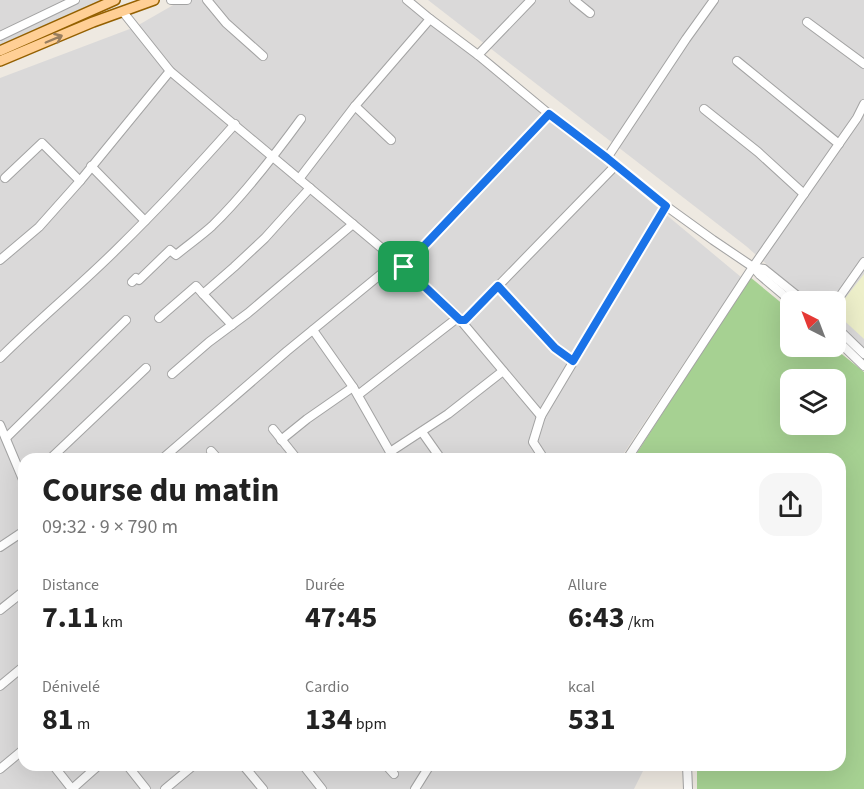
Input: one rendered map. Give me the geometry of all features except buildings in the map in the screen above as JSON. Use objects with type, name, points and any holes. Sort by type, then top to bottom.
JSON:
[{"type":"main road","points":[[0,51],[115,0]]},
{"type":"main road","points":[[0,61],[93,22],[154,0]]},
{"type":"street","points":[[0,36],[75,0]]},
{"type":"street","points":[[171,0],[187,0]]},
{"type":"street","points":[[207,0],[226,23],[263,56]]},
{"type":"street","points":[[406,0],[666,206],[753,267],[780,292]]},
{"type":"street","points":[[478,55],[531,0]]},
{"type":"street","points":[[574,0],[590,14]]},
{"type":"street","points":[[607,158],[714,0]]},
{"type":"street","points":[[123,12],[170,71],[404,267],[460,320],[541,416]]},
{"type":"street","points":[[299,178],[355,106],[430,19]]},
{"type":"street","points":[[807,22],[864,64]]},
{"type":"street","points":[[737,61],[839,144]]},
{"type":"street","points":[[0,260],[39,227],[80,181],[170,71]]},
{"type":"street","points":[[631,453],[753,267],[857,118],[864,104]]},
{"type":"street","points":[[355,106],[392,140]]},
{"type":"street","points":[[704,109],[758,152],[804,194]]},
{"type":"street","points":[[404,267],[549,114]]},
{"type":"street","points":[[132,282],[136,278],[139,280],[170,250],[176,255],[211,227],[278,151],[301,119]]},
{"type":"street","points":[[0,358],[117,250],[191,174],[235,124]]},
{"type":"street","points":[[5,178],[42,143],[80,181]]},
{"type":"street","points":[[358,395],[456,319],[465,320],[616,165]]},
{"type":"street","points":[[91,166],[145,221]]},
{"type":"street","points":[[203,294],[265,238],[310,188]]},
{"type":"street","points":[[540,453],[533,442],[541,416],[666,206]]},
{"type":"street","points":[[172,374],[353,224]]},
{"type":"street","points":[[169,453],[287,351],[397,261]]},
{"type":"street","points":[[844,291],[864,262]]},
{"type":"street","points":[[753,267],[764,269],[791,291]]},
{"type":"street","points":[[159,318],[196,286],[232,325]]},
{"type":"street","points":[[498,286],[555,348],[573,361]]},
{"type":"street","points":[[6,438],[126,320]]},
{"type":"street","points":[[313,330],[358,395],[391,453]]},
{"type":"street","points":[[846,337],[864,354]]},
{"type":"street","points":[[846,349],[864,366]]},
{"type":"street","points":[[56,453],[146,368]]},
{"type":"street","points":[[395,453],[503,371]]},
{"type":"street","points":[[281,440],[352,387]]},
{"type":"street","points":[[0,425],[18,467]]},
{"type":"street","points":[[273,429],[292,453]]},
{"type":"street","points":[[422,432],[437,453]]},
{"type":"street","points":[[0,547],[18,535]]},
{"type":"street","points":[[0,610],[18,596]]},
{"type":"street","points":[[0,686],[18,671]]},
{"type":"street","points":[[0,769],[18,754]]},
{"type":"street","points":[[58,771],[72,789],[92,771]]},
{"type":"street","points":[[132,771],[146,789]]},
{"type":"street","points":[[165,789],[187,771]]},
{"type":"street","points":[[248,771],[263,789]]},
{"type":"street","points":[[308,771],[322,789]]},
{"type":"street","points":[[391,771],[394,774]]},
{"type":"street","points":[[415,789],[426,771]]},
{"type":"street","points":[[687,771],[688,789]]},
{"type":"shaded area","points":[[0,0],[115,0],[0,51]]},
{"type":"shaded area","points":[[182,0],[408,0],[741,277],[624,453],[18,453],[18,771],[643,771],[634,789],[0,789],[0,78],[135,27]]},
{"type":"shaded area","points":[[428,0],[864,0],[864,351],[846,335],[846,291],[797,291],[746,246]]},
{"type":"green space","points":[[864,274],[864,339],[846,322],[846,297]]},
{"type":"green space","points":[[750,277],[780,302],[780,357],[845,357],[864,372],[864,789],[697,789],[697,771],[846,771],[846,453],[637,453]]},
{"type":"route","points":[[549,114],[666,206],[573,361],[555,348],[498,286],[465,320],[460,320],[404,267],[549,114]]}]
